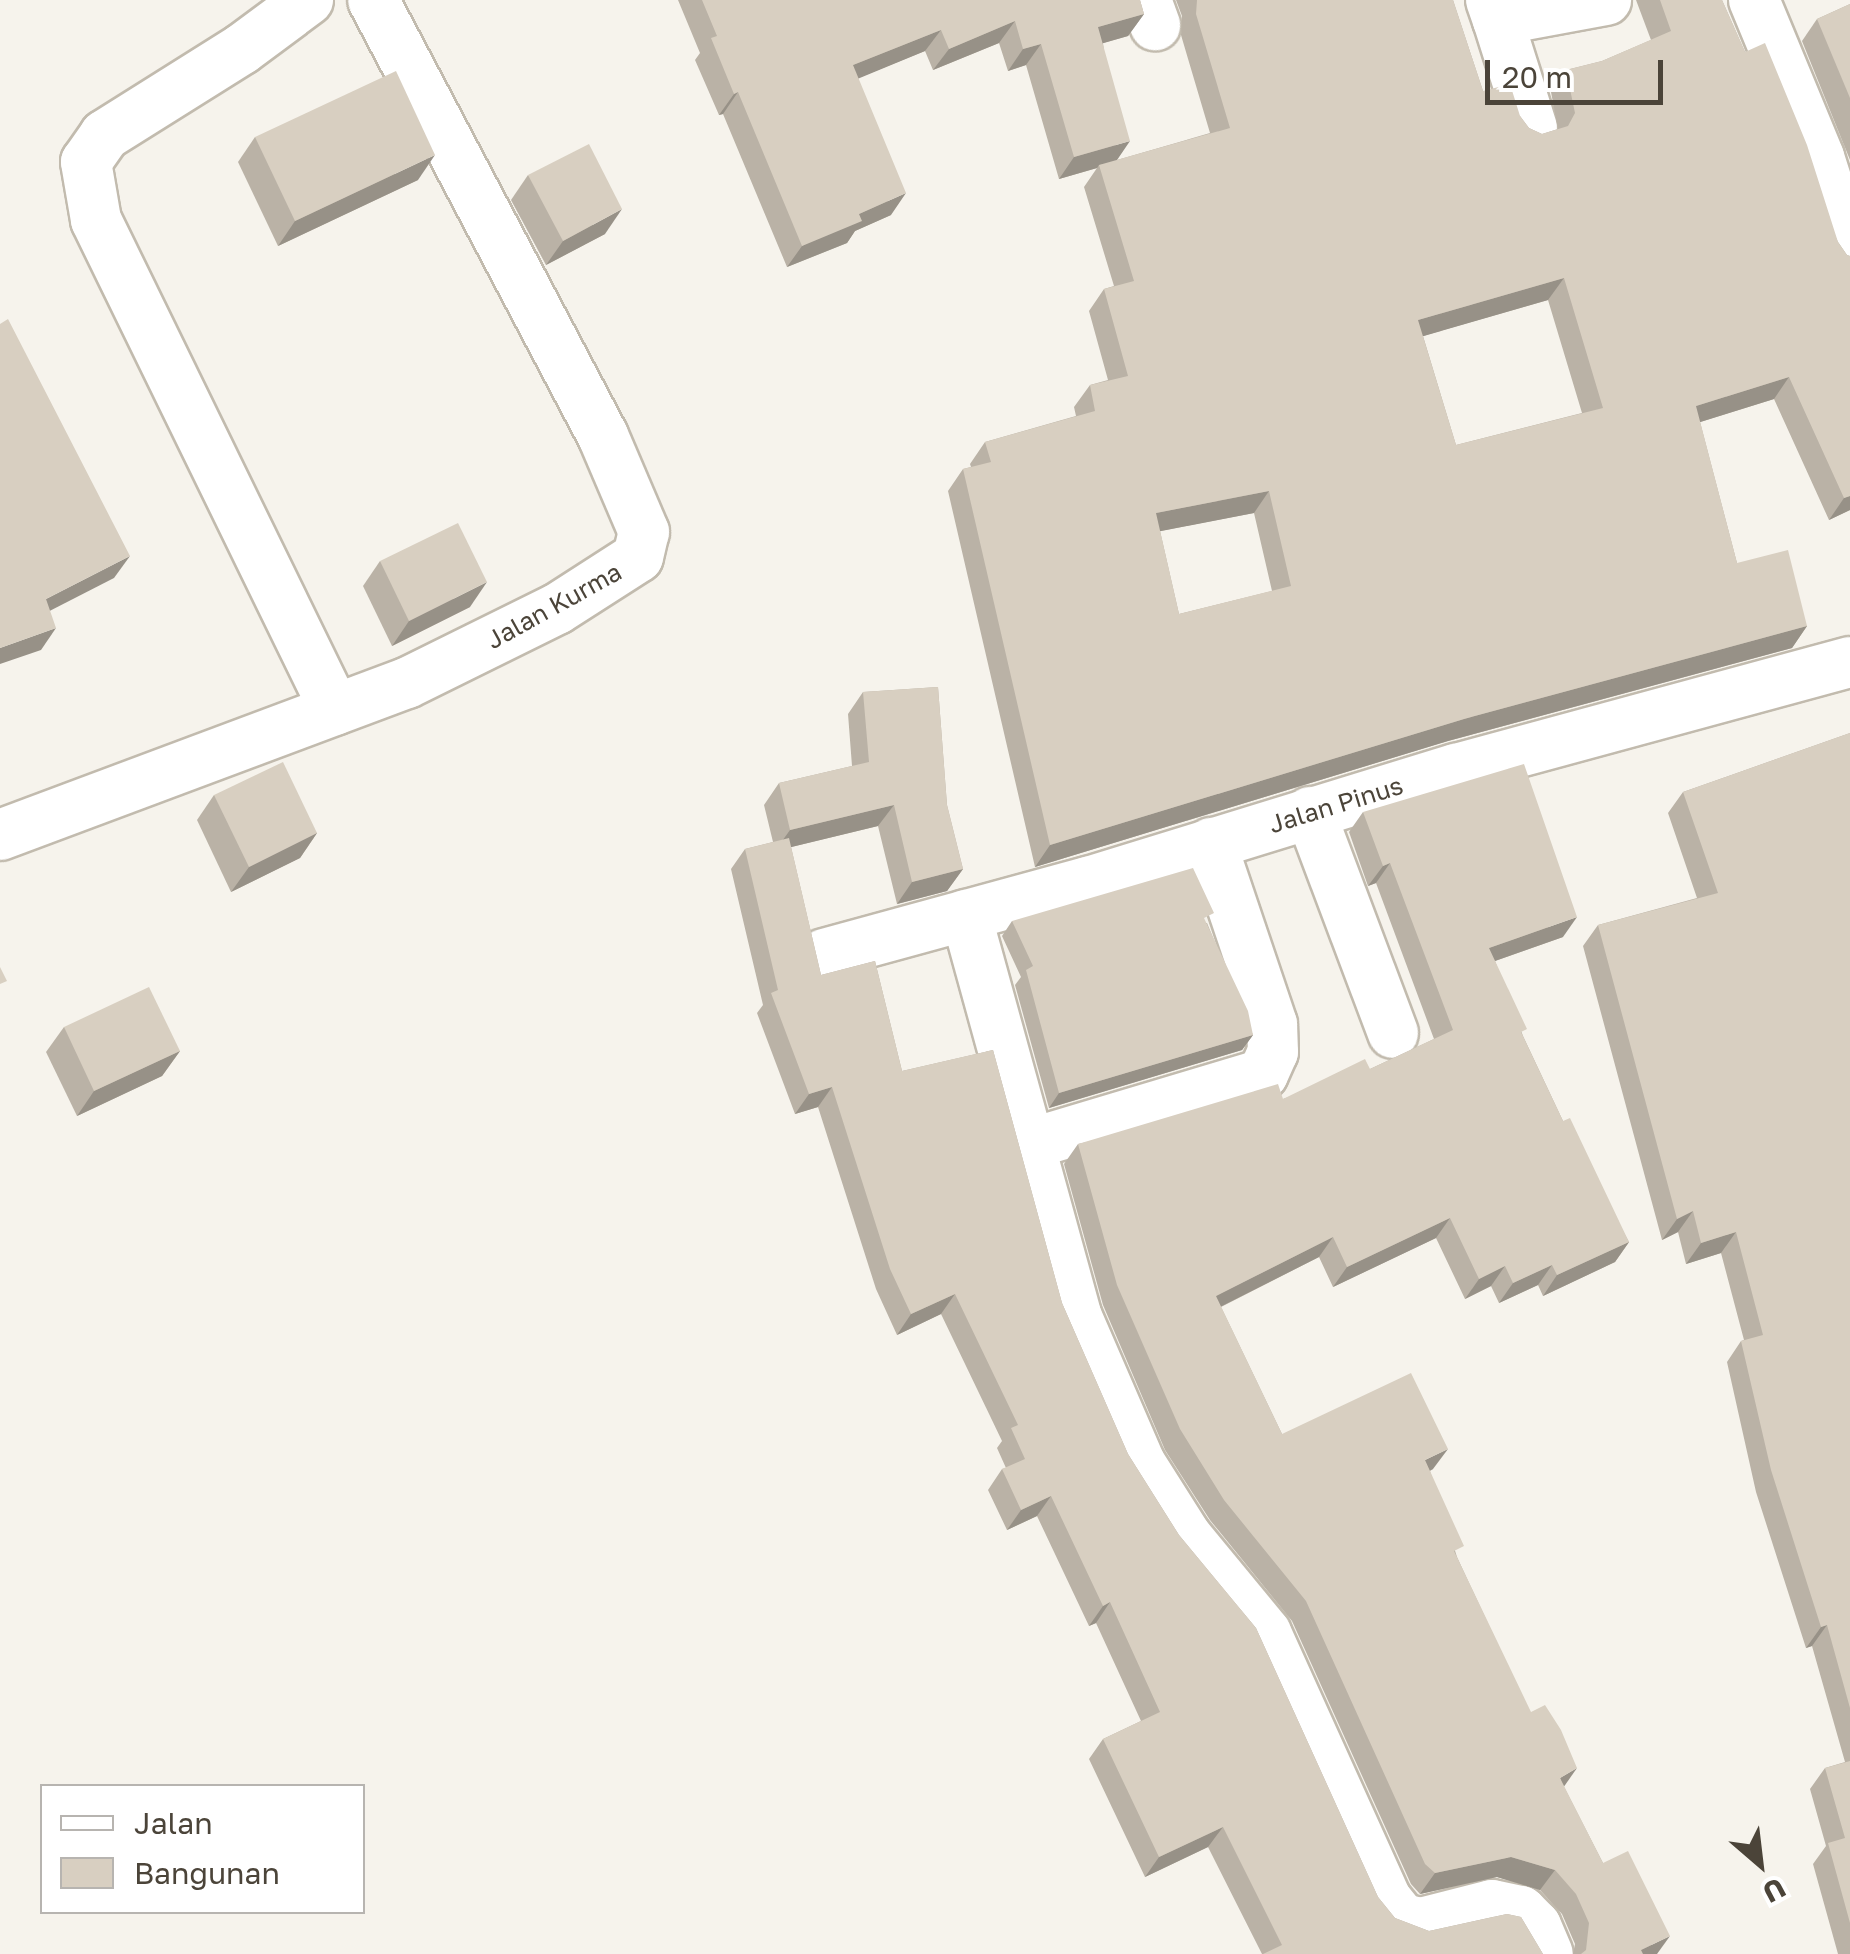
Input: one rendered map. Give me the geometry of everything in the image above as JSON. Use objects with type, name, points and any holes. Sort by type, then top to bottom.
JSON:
[{"type":"street","points":[[308,0],[242,49],[105,135],[86,162],[96,220],[335,710]]},
{"type":"street","name":"Jalan Kurma","points":[[0,835],[408,684],[558,609],[638,557],[644,532],[603,436],[374,0]]},
{"type":"street","points":[[1532,128],[1495,10],[1606,0]]},
{"type":"street","points":[[1754,0],[1819,158],[1850,255]]},
{"type":"street","name":"Jalan Pinus","points":[[824,954],[966,916],[1310,812],[1850,662]]},
{"type":"street","points":[[1310,812],[1393,1033]]},
{"type":"street","points":[[1030,1144],[1263,1074],[1273,1052],[1272,1024],[1211,843]]},
{"type":"street","points":[[966,916],[1076,1314],[1140,1463],[1187,1537],[1266,1633],[1386,1899],[1402,1919],[1421,1923],[1492,1905],[1521,1911],[1536,1926],[1548,1954]]},
{"type":"building","points":[[702,0],[1140,0],[1144,14],[1098,27],[1130,141],[1074,157],[1041,44],[1023,49],[1015,21],[949,49],[941,30],[853,65],[906,193],[859,214],[862,221],[802,246],[738,92],[734,94],[711,38],[717,36]]},
{"type":"building","points":[[1197,0],[1453,0],[1483,91],[1510,84],[1520,116],[1529,128],[1542,134],[1568,126],[1575,113],[1566,70],[1602,61],[1671,31],[1660,0],[1722,0],[1745,52],[1765,43],[1807,145],[1838,242],[1850,256],[1850,496],[1844,498],[1789,377],[1696,406],[1737,563],[1788,550],[1807,626],[1464,719],[1050,845],[963,469],[991,462],[985,442],[1095,411],[1090,385],[1128,376],[1104,289],[1134,281],[1099,165],[1230,128],[1196,14]],"holes":[[[1564,278],[1603,408],[1456,445],[1418,320]],[[1269,491],[1291,586],[1179,614],[1156,513]]]},
{"type":"building","points":[[1850,4],[1850,98],[1817,19]]},
{"type":"building","points":[[396,71],[435,155],[295,221],[255,137]]},
{"type":"building","points":[[589,144],[622,209],[563,241],[528,175]]},
{"type":"building","points":[[8,319],[130,556],[46,599],[56,628],[0,648],[0,324]]},
{"type":"building","points":[[458,523],[487,582],[409,621],[380,561]]},
{"type":"building","points":[[938,687],[947,805],[963,869],[912,882],[894,805],[790,830],[779,783],[869,762],[863,692]]},
{"type":"building","points":[[1850,733],[1850,1708],[1827,1625],[1821,1627],[1771,1470],[1741,1341],[1763,1335],[1736,1232],[1701,1243],[1693,1211],[1677,1219],[1598,925],[1718,893],[1683,792]]},
{"type":"building","points":[[283,762],[317,833],[249,867],[214,795]]},
{"type":"building","points":[[1524,764],[1577,917],[1489,948],[1527,1029],[1521,1032],[1563,1121],[1570,1118],[1629,1242],[1557,1275],[1552,1265],[1513,1283],[1505,1266],[1479,1279],[1450,1218],[1347,1267],[1333,1237],[1216,1296],[1282,1434],[1411,1373],[1448,1449],[1425,1460],[1464,1546],[1454,1551],[1531,1712],[1545,1705],[1561,1730],[1577,1768],[1560,1778],[1603,1863],[1628,1851],[1670,1936],[1641,1950],[1643,1954],[1581,1954],[1586,1950],[1589,1923],[1576,1894],[1555,1870],[1511,1857],[1435,1873],[1425,1864],[1306,1601],[1224,1500],[1180,1429],[1117,1285],[1078,1144],[1278,1084],[1283,1099],[1365,1059],[1370,1069],[1453,1030],[1390,863],[1383,866],[1363,812]]},
{"type":"building","points":[[789,838],[821,975],[875,961],[902,1071],[993,1050],[1062,1303],[1128,1454],[1179,1535],[1256,1628],[1378,1897],[1395,1918],[1429,1931],[1507,1914],[1521,1917],[1543,1954],[1263,1954],[1282,1945],[1223,1827],[1159,1857],[1103,1739],[1160,1712],[1110,1602],[1103,1606],[1051,1496],[1021,1510],[1002,1469],[1025,1459],[1011,1428],[1018,1425],[955,1294],[911,1314],[890,1269],[832,1087],[809,1094],[771,993],[778,990],[745,849]]},
{"type":"building","points":[[1193,868],[1214,913],[1204,918],[1248,1011],[1253,1035],[1059,1093],[1026,970],[1033,966],[1012,921]]},
{"type":"building","points":[[149,987],[180,1051],[94,1091],[64,1027]]},
{"type":"building","points":[[1850,1761],[1850,1923],[1828,1843],[1845,1838],[1825,1768]]}]
